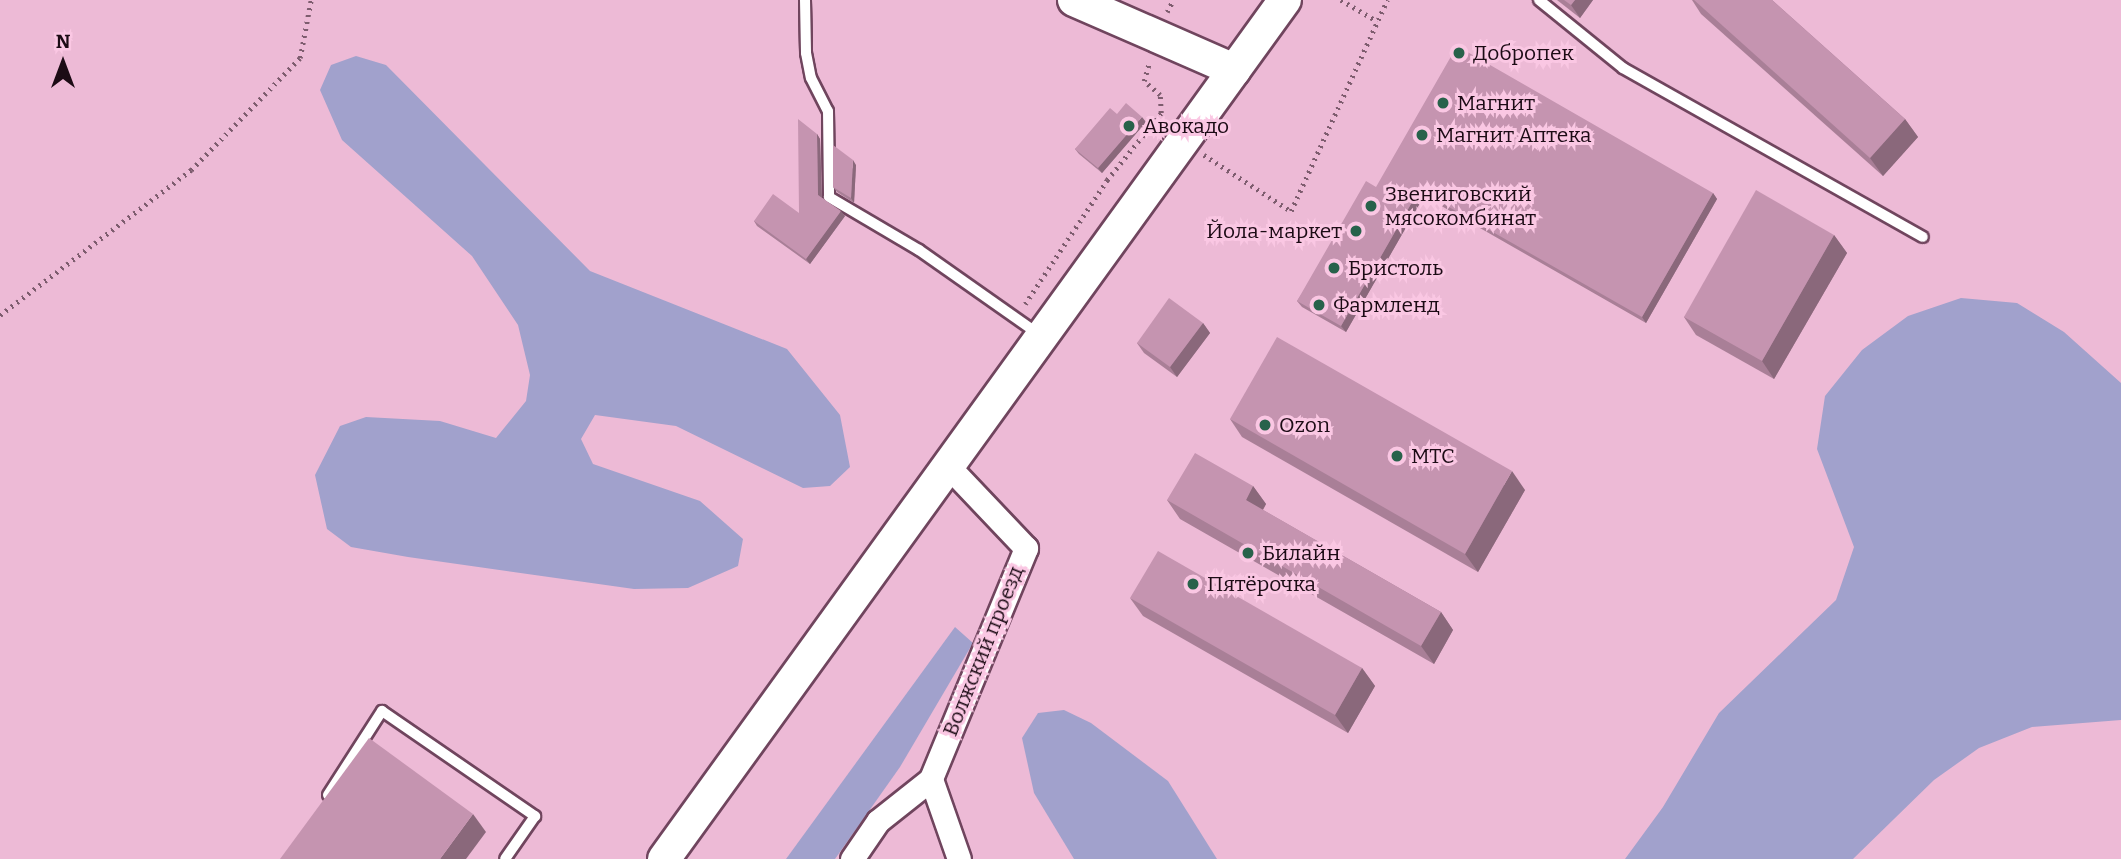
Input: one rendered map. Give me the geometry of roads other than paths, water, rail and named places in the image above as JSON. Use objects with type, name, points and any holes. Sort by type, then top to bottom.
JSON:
[{"type":"street","points":[[1074,0],[1158,33],[1234,70]]},
{"type":"street","points":[[664,859],[1285,0]]},
{"type":"street","name":"Волжский проезд","points":[[931,779],[1026,548],[949,467]]},
{"type":"street","points":[[852,859],[878,821],[931,779],[959,859]]},
{"type":"lane","points":[[805,0],[806,53],[811,78],[828,111],[829,197],[919,250],[1042,337]]},
{"type":"lane","points":[[1539,0],[1623,68],[1923,237]]},
{"type":"lane","points":[[324,802],[382,711],[535,816],[505,859]]},
{"type":"place","name":"Добропек","points":[[1459,53]]},
{"type":"place","name":"Магнит","points":[[1443,103]]},
{"type":"place","name":"Авокадо","points":[[1129,126]]},
{"type":"place","name":"Магнит Аптека","points":[[1422,135]]},
{"type":"place","name":"Звениговский мясокомбинат","points":[[1371,206]]},
{"type":"place","name":"Йола-маркет","points":[[1356,231]]},
{"type":"place","name":"Бристоль","points":[[1334,268]]},
{"type":"place","name":"Фармленд","points":[[1319,305]]},
{"type":"place","name":"Ozon","points":[[1265,425]]},
{"type":"place","name":"МТС","points":[[1397,456]]},
{"type":"place","name":"Билайн","points":[[1248,553]]},
{"type":"place","name":"Пятёрочка","points":[[1193,584]]}]
